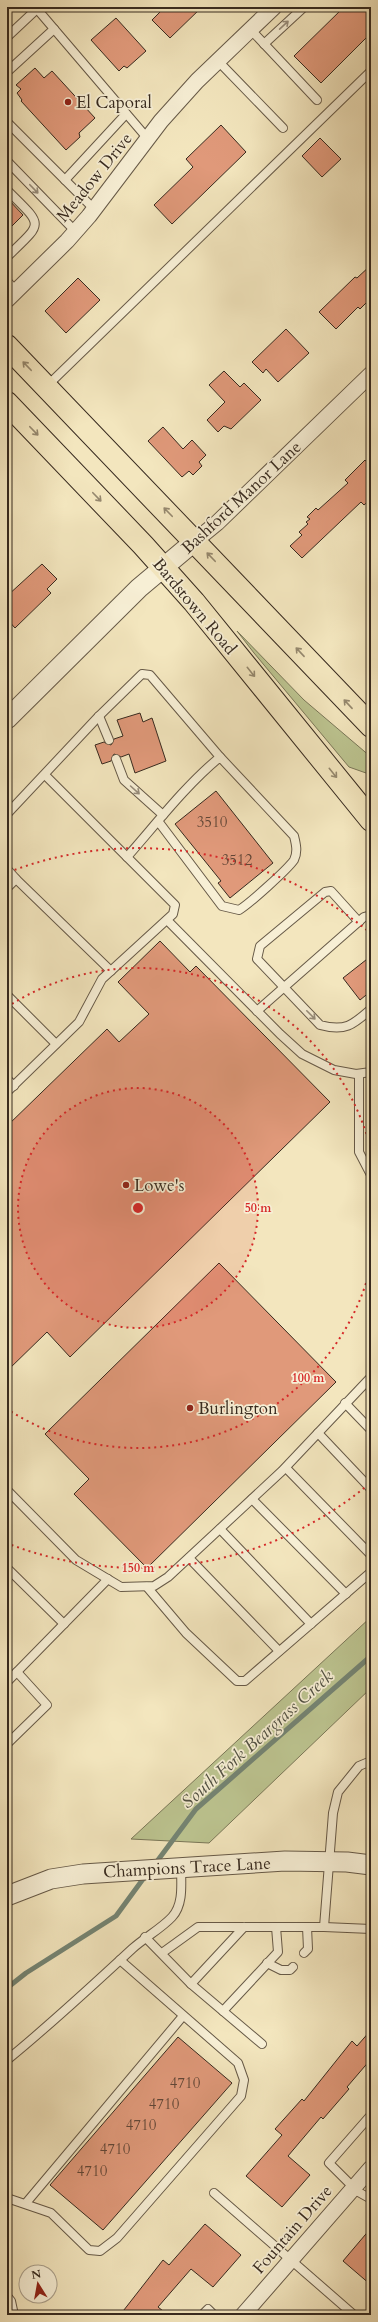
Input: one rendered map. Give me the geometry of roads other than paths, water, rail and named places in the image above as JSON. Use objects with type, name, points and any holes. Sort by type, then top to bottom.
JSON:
[{"type":"main road","points":[[7,346],[371,726]]},
{"type":"main road","name":"Bardstown Road","points":[[7,403],[163,567],[368,809]]},
{"type":"street","name":"Meadow Drive","points":[[10,291],[76,231],[161,121],[197,81],[219,62],[274,7]]},
{"type":"street","name":"Bashford Manor Lane","points":[[7,719],[163,567],[217,523],[371,374]]},
{"type":"street","name":"Champions Trace Lane","points":[[7,1896],[51,1879],[92,1873],[181,1866],[285,1861],[371,1865]]},
{"type":"street","name":"Fountain Drive","points":[[243,2315],[371,2168]]},
{"type":"lane","points":[[264,44],[304,7]]},
{"type":"lane","points":[[7,37],[38,8],[54,29],[148,139]]},
{"type":"lane","points":[[7,72],[54,29]]},
{"type":"lane","points":[[251,30],[317,100]]},
{"type":"lane","points":[[219,62],[284,128]]},
{"type":"lane","points":[[46,386],[371,71]]},
{"type":"lane","points":[[65,180],[126,114]]},
{"type":"lane","points":[[7,122],[94,209]]},
{"type":"lane","points":[[7,161],[76,231]]},
{"type":"lane","points":[[7,190],[33,215],[36,223],[35,230],[7,257]]},
{"type":"lane","points":[[7,814],[99,716],[142,674],[150,674],[220,757],[294,836],[297,848],[294,860],[248,905],[238,910],[222,906],[160,818],[124,780],[116,759]]},
{"type":"lane","points":[[99,716],[109,740]]},
{"type":"lane","points":[[127,857],[201,773],[220,757]]},
{"type":"lane","points":[[7,1092],[80,1022],[102,979],[173,914],[175,905],[45,775]]},
{"type":"lane","points":[[7,869],[111,971]]},
{"type":"lane","points":[[7,888],[16,879]]},
{"type":"lane","points":[[359,922],[331,891],[326,892],[260,946],[257,959],[283,988],[320,1025],[334,1029],[345,1028],[371,1009]]},
{"type":"lane","points":[[257,1011],[359,922],[371,915]]},
{"type":"lane","points":[[167,920],[302,1054],[324,1067],[359,1074],[371,1072]]},
{"type":"lane","points":[[7,994],[56,1044]]},
{"type":"lane","points":[[359,1074],[359,1152],[371,1175]]},
{"type":"lane","points":[[7,1079],[14,1086]]},
{"type":"lane","points":[[7,1490],[76,1560],[121,1587],[154,1586],[168,1577],[286,1468],[371,1377]]},
{"type":"lane","points":[[345,1404],[371,1430]]},
{"type":"lane","points":[[318,1432],[371,1489]]},
{"type":"lane","points":[[286,1468],[371,1556]]},
{"type":"lane","points":[[252,1499],[346,1594]]},
{"type":"lane","points":[[220,1529],[311,1624]]},
{"type":"lane","points":[[189,1558],[279,1651]]},
{"type":"lane","points":[[7,1568],[64,1624]]},
{"type":"lane","points":[[147,1587],[186,1632],[237,1681],[245,1681],[371,1572]]},
{"type":"lane","points":[[7,1682],[108,1579]]},
{"type":"lane","points":[[7,1744],[46,1705],[17,1672]]},
{"type":"lane","points":[[324,1927],[333,1813],[338,1792],[359,1766],[371,1761]]},
{"type":"lane","points":[[7,2060],[97,1984],[145,1937],[172,1917],[178,1905],[181,1891],[181,1866]]},
{"type":"lane","points":[[162,1953],[198,1927],[324,1927],[371,1929]]},
{"type":"lane","points":[[191,1984],[244,1927]]},
{"type":"lane","points":[[223,2011],[278,1952],[276,1927]]},
{"type":"lane","points":[[304,1953],[308,1949],[308,1927]]},
{"type":"lane","points":[[145,1937],[191,1984],[262,2044]]},
{"type":"lane","points":[[7,2198],[26,2203],[51,2213],[90,2250],[100,2251],[117,2238],[241,2096],[244,2080],[238,2063],[120,1960]]},
{"type":"lane","points":[[267,1963],[281,1970],[290,1970],[293,1966]]},
{"type":"lane","points":[[26,2203],[183,2016]]},
{"type":"lane","points":[[371,2115],[329,2163],[353,2188],[371,2199]]},
{"type":"lane","points":[[214,2193],[354,2315]]},
{"type":"lane","points":[[7,2296],[11,2301],[14,2315]]},
{"type":"lane","points":[[202,2315],[208,2309],[214,2315]]},
{"type":"waterway","name":"South Fork Beargrass Creek","points":[[155,1864],[196,1809],[371,1656]]},
{"type":"waterway","name":"South Fork Beargrass Creek","points":[[7,1988],[26,1973],[116,1916],[146,1875]]},
{"type":"place","name":"El Caporal","points":[[68,102]]},
{"type":"place","name":"Lowe's","points":[[126,1185]]},
{"type":"place","name":"Burlington","points":[[190,1408]]}]
